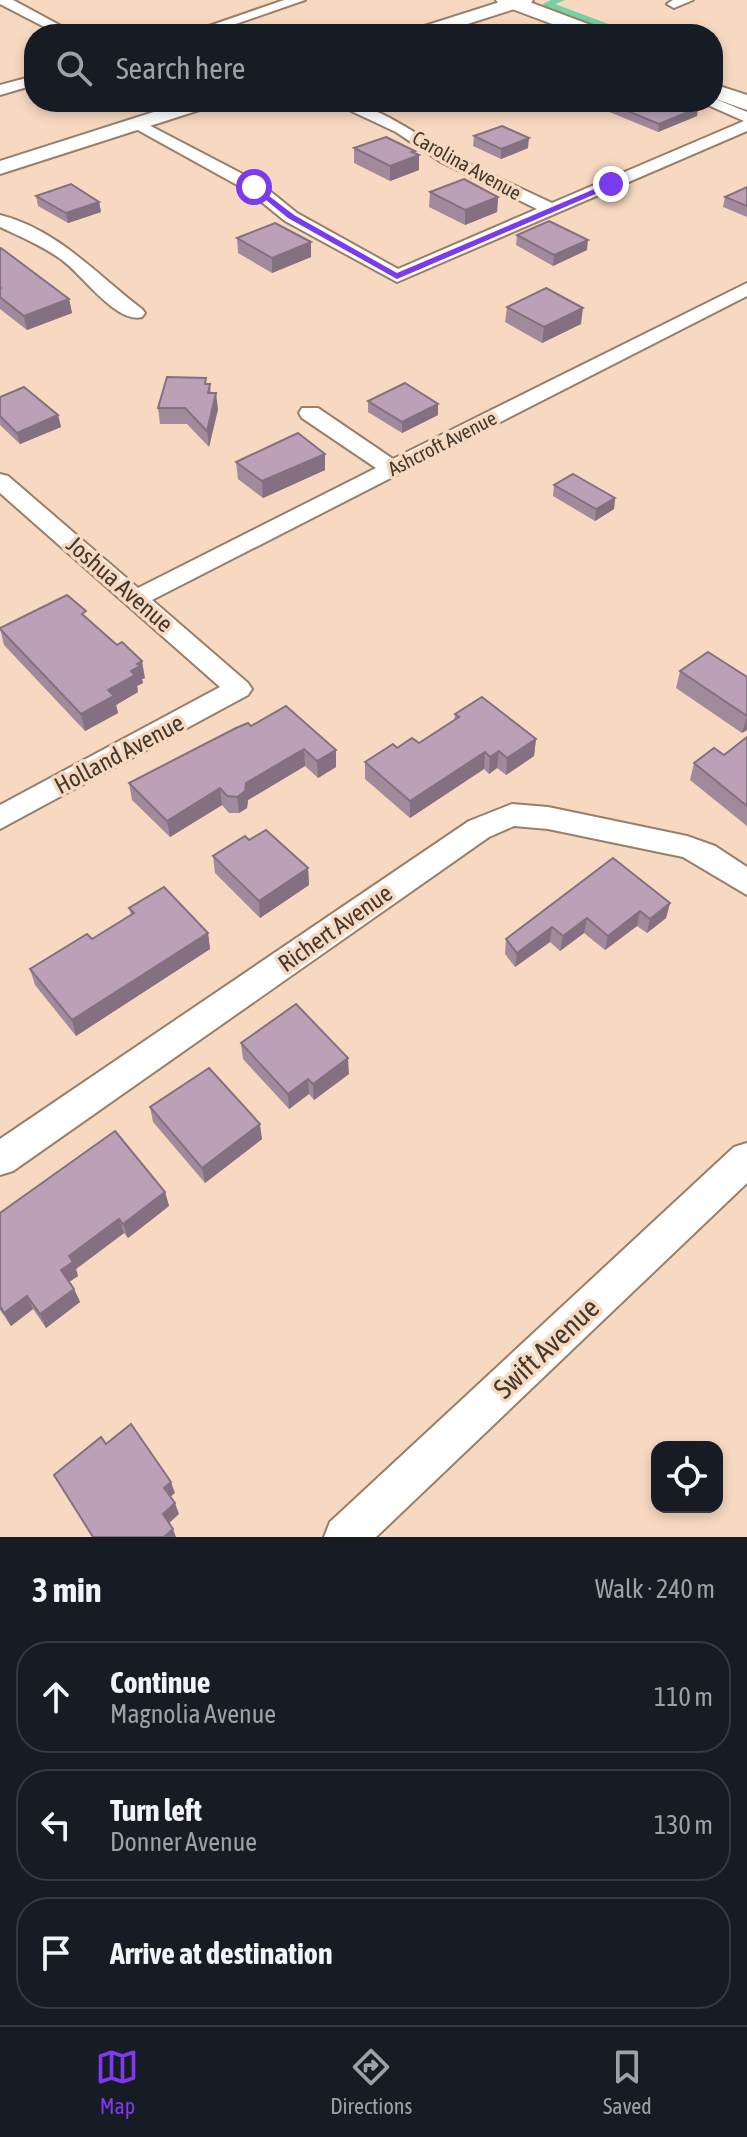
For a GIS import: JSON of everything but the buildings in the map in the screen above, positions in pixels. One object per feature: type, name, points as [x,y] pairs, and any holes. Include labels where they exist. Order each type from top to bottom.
[{"type":"main road","points":[[477,0],[511,3],[569,24]]},
{"type":"main road","points":[[511,3],[548,24]]},
{"type":"main road","points":[[723,82],[747,90]]},
{"type":"main road","points":[[723,94],[747,103]]},
{"type":"street","points":[[3,0],[50,24]]},
{"type":"street","points":[[224,24],[298,0]]},
{"type":"street","points":[[448,24],[511,3]]},
{"type":"street","points":[[0,90],[24,83]]},
{"type":"street","points":[[723,108],[747,117]]},
{"type":"street","points":[[0,168],[172,112]]},
{"type":"street","name":"Carolina Avenue","points":[[363,112],[402,129],[447,159],[551,209]]},
{"type":"street","points":[[135,124],[254,187],[291,217],[397,276],[747,125]]},
{"type":"street","points":[[0,220],[45,241],[72,258],[93,281],[135,313]]},
{"type":"street","name":"Ashcroft Avenue","points":[[137,598],[747,289]]},
{"type":"street","points":[[310,413],[391,468]]},
{"type":"street","name":"Joshua Avenue","points":[[0,481],[239,689]]},
{"type":"street","name":"Holland Avenue","points":[[0,818],[239,689]]},
{"type":"street","name":"Richert Avenue","points":[[0,1159],[479,829],[512,815],[548,818],[687,847],[705,854],[747,883]]},
{"type":"street","name":"Swift Avenue","points":[[345,1537],[747,1159]]},
{"type":"green space","points":[[551,0],[565,0],[555,4],[608,24],[588,24],[543,4]]},
{"type":"route","points":[[254,187],[291,217],[397,276],[611,184]]}]
